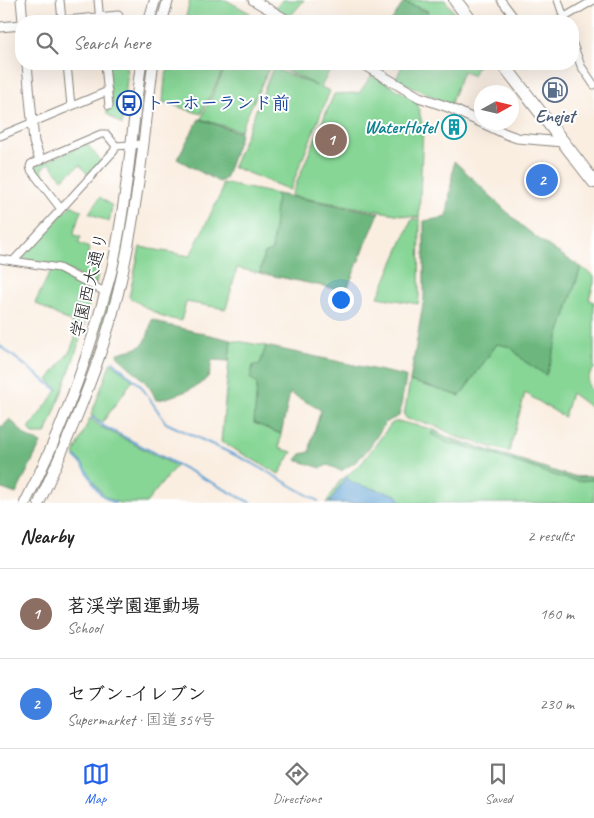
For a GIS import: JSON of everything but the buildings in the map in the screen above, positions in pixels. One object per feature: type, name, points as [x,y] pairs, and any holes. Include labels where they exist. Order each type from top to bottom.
[{"type":"highway","points":[[455,0],[466,15]]},
{"type":"highway","points":[[508,70],[594,182]]},
{"type":"main road","points":[[151,15],[155,0]]},
{"type":"main road","points":[[164,15],[168,0]]},
{"type":"main road","name":"学園西大通り","points":[[25,503],[46,461],[71,400],[91,343],[113,265],[140,70]]},
{"type":"main road","name":"学園西大通り","points":[[39,503],[81,408],[117,295],[131,230],[152,70]]},
{"type":"street","points":[[21,0],[22,15]]},
{"type":"street","points":[[60,0],[61,15]]},
{"type":"street","points":[[98,0],[100,15]]},
{"type":"street","points":[[253,0],[279,15]]},
{"type":"street","points":[[501,0],[513,15]]},
{"type":"street","points":[[558,0],[562,15]]},
{"type":"street","points":[[571,15],[594,0]]},
{"type":"street","points":[[0,27],[15,26]]},
{"type":"street","points":[[579,60],[594,85]]},
{"type":"street","points":[[28,70],[34,142],[40,160]]},
{"type":"street","points":[[68,70],[71,106]]},
{"type":"street","points":[[106,70],[109,106]]},
{"type":"street","points":[[372,70],[419,97],[448,107],[506,134],[518,138],[564,142]]},
{"type":"street","points":[[0,136],[108,91]]},
{"type":"street","points":[[61,209],[30,167],[31,164],[101,134],[106,134],[116,146]]},
{"type":"street","points":[[116,146],[143,144]]},
{"type":"street","points":[[13,261],[114,151],[116,146]]},
{"type":"street","points":[[0,259],[59,268],[105,292]]},
{"type":"green space","points":[[190,0],[226,0],[250,13],[249,15],[186,15]]},
{"type":"green space","points":[[282,0],[304,0],[292,15],[284,15],[275,9]]},
{"type":"green space","points":[[400,0],[445,0],[456,15],[426,15],[428,11]]},
{"type":"green space","points":[[404,2],[428,12],[426,15],[395,15]]},
{"type":"green space","points":[[108,70],[126,70],[122,125],[107,114],[107,110],[112,108]]},
{"type":"green space","points":[[168,70],[223,70],[201,114],[163,102],[165,78]]},
{"type":"green space","points":[[224,70],[268,70],[240,131],[201,119]]},
{"type":"green space","points":[[272,70],[278,70],[317,86],[285,70],[330,70],[321,87],[330,91],[290,190],[233,167]]},
{"type":"green space","points":[[400,70],[475,70],[473,76],[463,71],[450,105],[396,79]]},
{"type":"green space","points":[[372,75],[417,101],[423,128],[419,218],[291,196],[334,94],[359,93]]},
{"type":"green space","points":[[199,119],[241,133],[225,179],[219,182],[177,159]]},
{"type":"green space","points":[[87,144],[101,161],[88,175],[80,165],[62,179],[50,163],[41,169],[45,177],[43,179],[36,169],[37,165]]},
{"type":"green space","points":[[137,148],[139,149],[129,224],[107,320],[97,342],[95,341]]},
{"type":"green space","points":[[454,161],[521,225],[581,267],[546,375],[524,361],[511,347],[497,344],[460,396],[410,381],[424,298],[424,221],[447,217]]},
{"type":"green space","points":[[222,183],[277,194],[272,251],[264,254],[260,273],[237,268],[226,309],[186,302],[181,321],[163,317],[129,297],[140,247],[190,256],[222,191]]},
{"type":"green space","points":[[277,194],[379,213],[346,291],[260,273],[264,254],[272,251]]},
{"type":"green space","points":[[100,197],[112,206],[109,222],[89,213]]},
{"type":"green space","points":[[71,205],[82,211],[74,235],[81,237],[78,243],[89,248],[88,259],[99,266],[96,284],[60,266],[21,258]]},
{"type":"green space","points":[[412,219],[420,220],[418,304],[378,297]]},
{"type":"green space","points":[[581,267],[594,276],[589,299],[594,302],[594,369],[588,382],[594,394],[594,410],[571,393],[564,417],[525,393],[509,452],[457,437],[434,425],[407,419],[404,415],[410,381],[460,396],[497,344],[511,347],[524,361],[546,375]]},
{"type":"green space","points":[[51,270],[59,271],[93,288],[83,329],[35,303]]},
{"type":"green space","points":[[152,319],[163,324],[231,340],[229,361],[212,360],[209,375],[200,384],[179,394],[156,400],[144,381],[117,356],[118,353],[135,349],[143,344],[148,335]]},
{"type":"green space","points":[[77,333],[81,336],[46,434],[33,434],[29,428],[58,389],[48,380],[70,351]]},
{"type":"green space","points":[[231,340],[266,346],[260,364],[254,423],[281,434],[279,448],[292,452],[279,474],[221,442]]},
{"type":"green space","points":[[266,346],[405,376],[399,416],[386,422],[363,455],[341,471],[328,465],[321,468],[296,460],[301,454],[310,452],[311,442],[321,410],[290,393],[281,434],[254,423],[257,384],[250,378],[253,365],[260,364]]},
{"type":"green space","points":[[111,362],[133,380],[102,423],[91,415]]},
{"type":"green space","points":[[90,418],[101,427],[176,466],[146,503],[119,503],[104,496],[74,454]]},
{"type":"green space","points":[[10,419],[27,437],[41,443],[16,494],[0,488],[0,427]]},
{"type":"green space","points":[[395,422],[432,429],[449,438],[566,475],[579,477],[594,476],[594,503],[326,503],[339,482],[361,464],[391,424]]},
{"type":"green space","points":[[434,430],[449,438],[566,475],[579,477],[594,476],[594,480],[578,481],[562,478],[479,450],[447,443],[431,434]]},
{"type":"water","points":[[346,477],[353,483],[397,495],[402,503],[329,503]]},
{"type":"waterway","points":[[0,346],[57,390]]},
{"type":"waterway","points":[[113,361],[141,386],[166,423],[252,463],[318,501]]},
{"type":"waterway","points":[[92,417],[103,426],[251,503]]},
{"type":"waterway","points":[[75,457],[85,468],[100,493],[115,503]]},
{"type":"place","name":"Enejet","points":[[555,90]]},
{"type":"place","name":"トーホーランド前","points":[[129,103]]},
{"type":"place","name":"WaterHotel","points":[[454,127]]},
{"type":"place","name":"茗渓学園運動場","points":[[331,140]]},
{"type":"place","name":"セブン-イレブン","points":[[542,180]]}]
